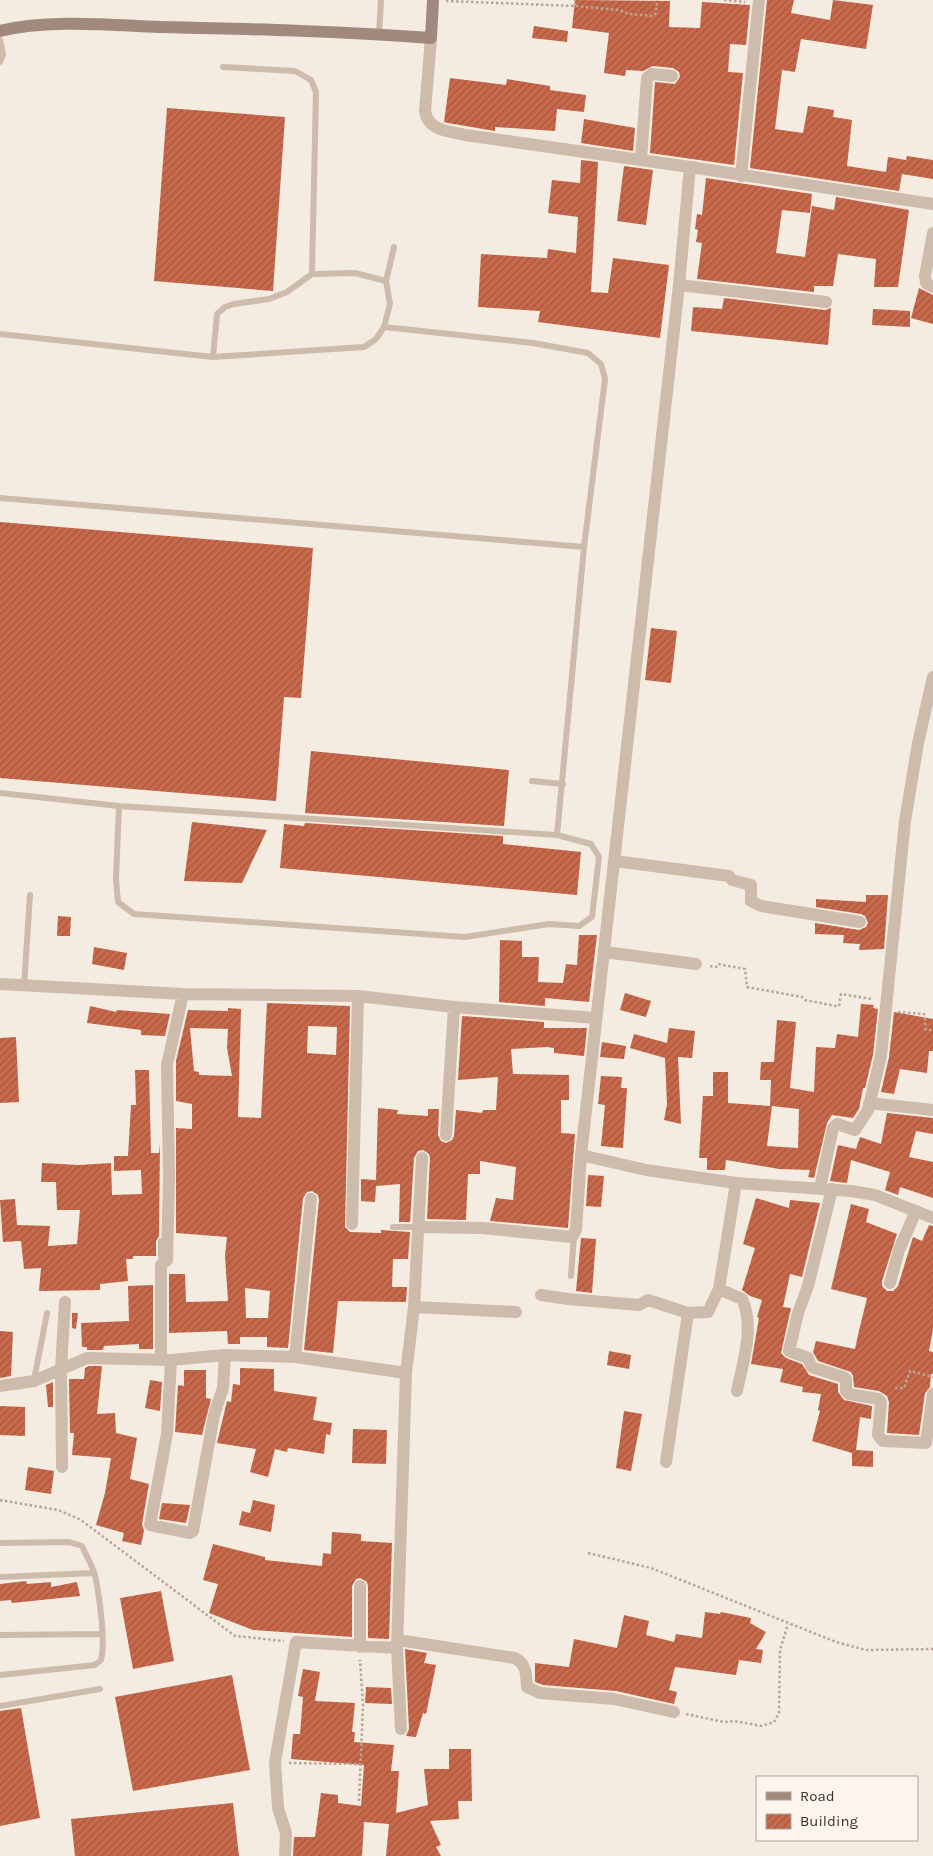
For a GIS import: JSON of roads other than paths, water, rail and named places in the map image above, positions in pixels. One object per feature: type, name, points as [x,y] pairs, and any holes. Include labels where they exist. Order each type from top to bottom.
[{"type":"main road","points":[[0,31],[45,26],[99,25],[379,34],[431,38],[433,0]]},
{"type":"street","points":[[741,176],[759,2]]},
{"type":"street","points":[[431,38],[425,112],[429,123],[435,128],[465,135],[641,159],[741,176],[933,204]]},
{"type":"street","points":[[641,159],[647,78],[652,74],[672,76]]},
{"type":"street","points":[[420,1227],[482,1228],[574,1236],[581,1155],[679,284],[690,167]]},
{"type":"street","points":[[933,233],[925,276],[926,283],[933,287]]},
{"type":"street","points":[[679,284],[826,302]]},
{"type":"street","points":[[933,677],[918,743],[905,821],[892,935],[892,962],[882,1056],[868,1110],[855,1130],[837,1124],[833,1128],[826,1188],[808,1286],[798,1313],[789,1350],[808,1358],[811,1366],[814,1368],[846,1379],[846,1391],[849,1394],[878,1399],[881,1402],[878,1435],[883,1441],[920,1444],[927,1442],[933,1394]]},
{"type":"street","points":[[615,861],[729,876],[732,880],[751,885],[751,900],[760,906],[860,922]]},
{"type":"street","points":[[605,952],[696,964]]},
{"type":"street","points":[[0,984],[183,994],[358,996],[596,1018]]},
{"type":"street","points":[[183,994],[167,1065],[170,1177],[167,1260],[161,1265],[166,1360],[167,1434],[150,1525],[190,1533],[193,1531],[214,1415],[223,1388],[225,1355]]},
{"type":"street","points":[[352,1224],[358,996]]},
{"type":"street","points":[[446,1135],[454,1006]]},
{"type":"street","points":[[870,1102],[933,1110]]},
{"type":"street","points":[[581,1155],[646,1170],[736,1183],[826,1188],[874,1196],[933,1218]]},
{"type":"street","points":[[400,1729],[398,1644],[406,1372],[414,1307],[420,1227],[422,1158]]},
{"type":"street","points":[[541,1295],[639,1305],[648,1300],[688,1313],[708,1312],[718,1288],[736,1183]]},
{"type":"street","points":[[295,1357],[311,1199]]},
{"type":"street","points":[[890,1283],[899,1250],[916,1211]]},
{"type":"street","points":[[718,1288],[742,1298],[747,1310],[747,1344],[737,1391]]},
{"type":"street","points":[[62,1467],[61,1368],[65,1302]]},
{"type":"street","points":[[414,1307],[516,1312]]},
{"type":"street","points":[[666,1462],[688,1313]]},
{"type":"street","points":[[0,1386],[34,1381],[87,1358],[166,1360],[225,1355],[295,1357],[406,1372]]},
{"type":"street","points":[[360,1586],[360,1647]]},
{"type":"street","points":[[285,1856],[286,1833],[278,1808],[275,1762],[296,1642],[360,1647],[398,1644],[515,1658],[525,1668],[527,1687],[540,1693],[614,1699],[674,1712]]},
{"type":"lane","points":[[379,34],[381,0]]},
{"type":"lane","points":[[0,40],[3,54],[0,62]]},
{"type":"lane","points":[[223,67],[295,71],[311,80],[316,92],[312,274]]},
{"type":"lane","points":[[0,334],[214,357],[364,346],[376,339],[384,328],[390,304],[386,281],[394,248]]},
{"type":"lane","points":[[214,357],[217,314],[225,307],[268,299],[287,292],[312,274],[355,273],[386,281]]},
{"type":"lane","points":[[384,328],[533,343],[588,353],[601,364],[605,379],[584,547],[557,835]]},
{"type":"lane","points":[[0,498],[584,547]]},
{"type":"lane","points":[[532,781],[563,784]]},
{"type":"lane","points":[[0,793],[120,806],[557,835],[591,844],[599,857],[592,917],[579,926],[549,924],[465,937],[134,914],[118,902],[116,879],[120,806]]},
{"type":"lane","points":[[24,986],[30,895]]},
{"type":"lane","points":[[393,1227],[420,1227]]},
{"type":"lane","points":[[571,1276],[574,1236]]},
{"type":"lane","points":[[161,1241],[161,1265]]},
{"type":"lane","points":[[34,1381],[47,1313]]},
{"type":"lane","points":[[0,1543],[68,1542],[82,1546],[94,1573],[102,1634],[102,1660],[95,1665],[0,1674]]},
{"type":"lane","points":[[0,1577],[94,1573]]},
{"type":"lane","points":[[0,1634],[102,1634]]},
{"type":"lane","points":[[0,1706],[100,1689]]}]
